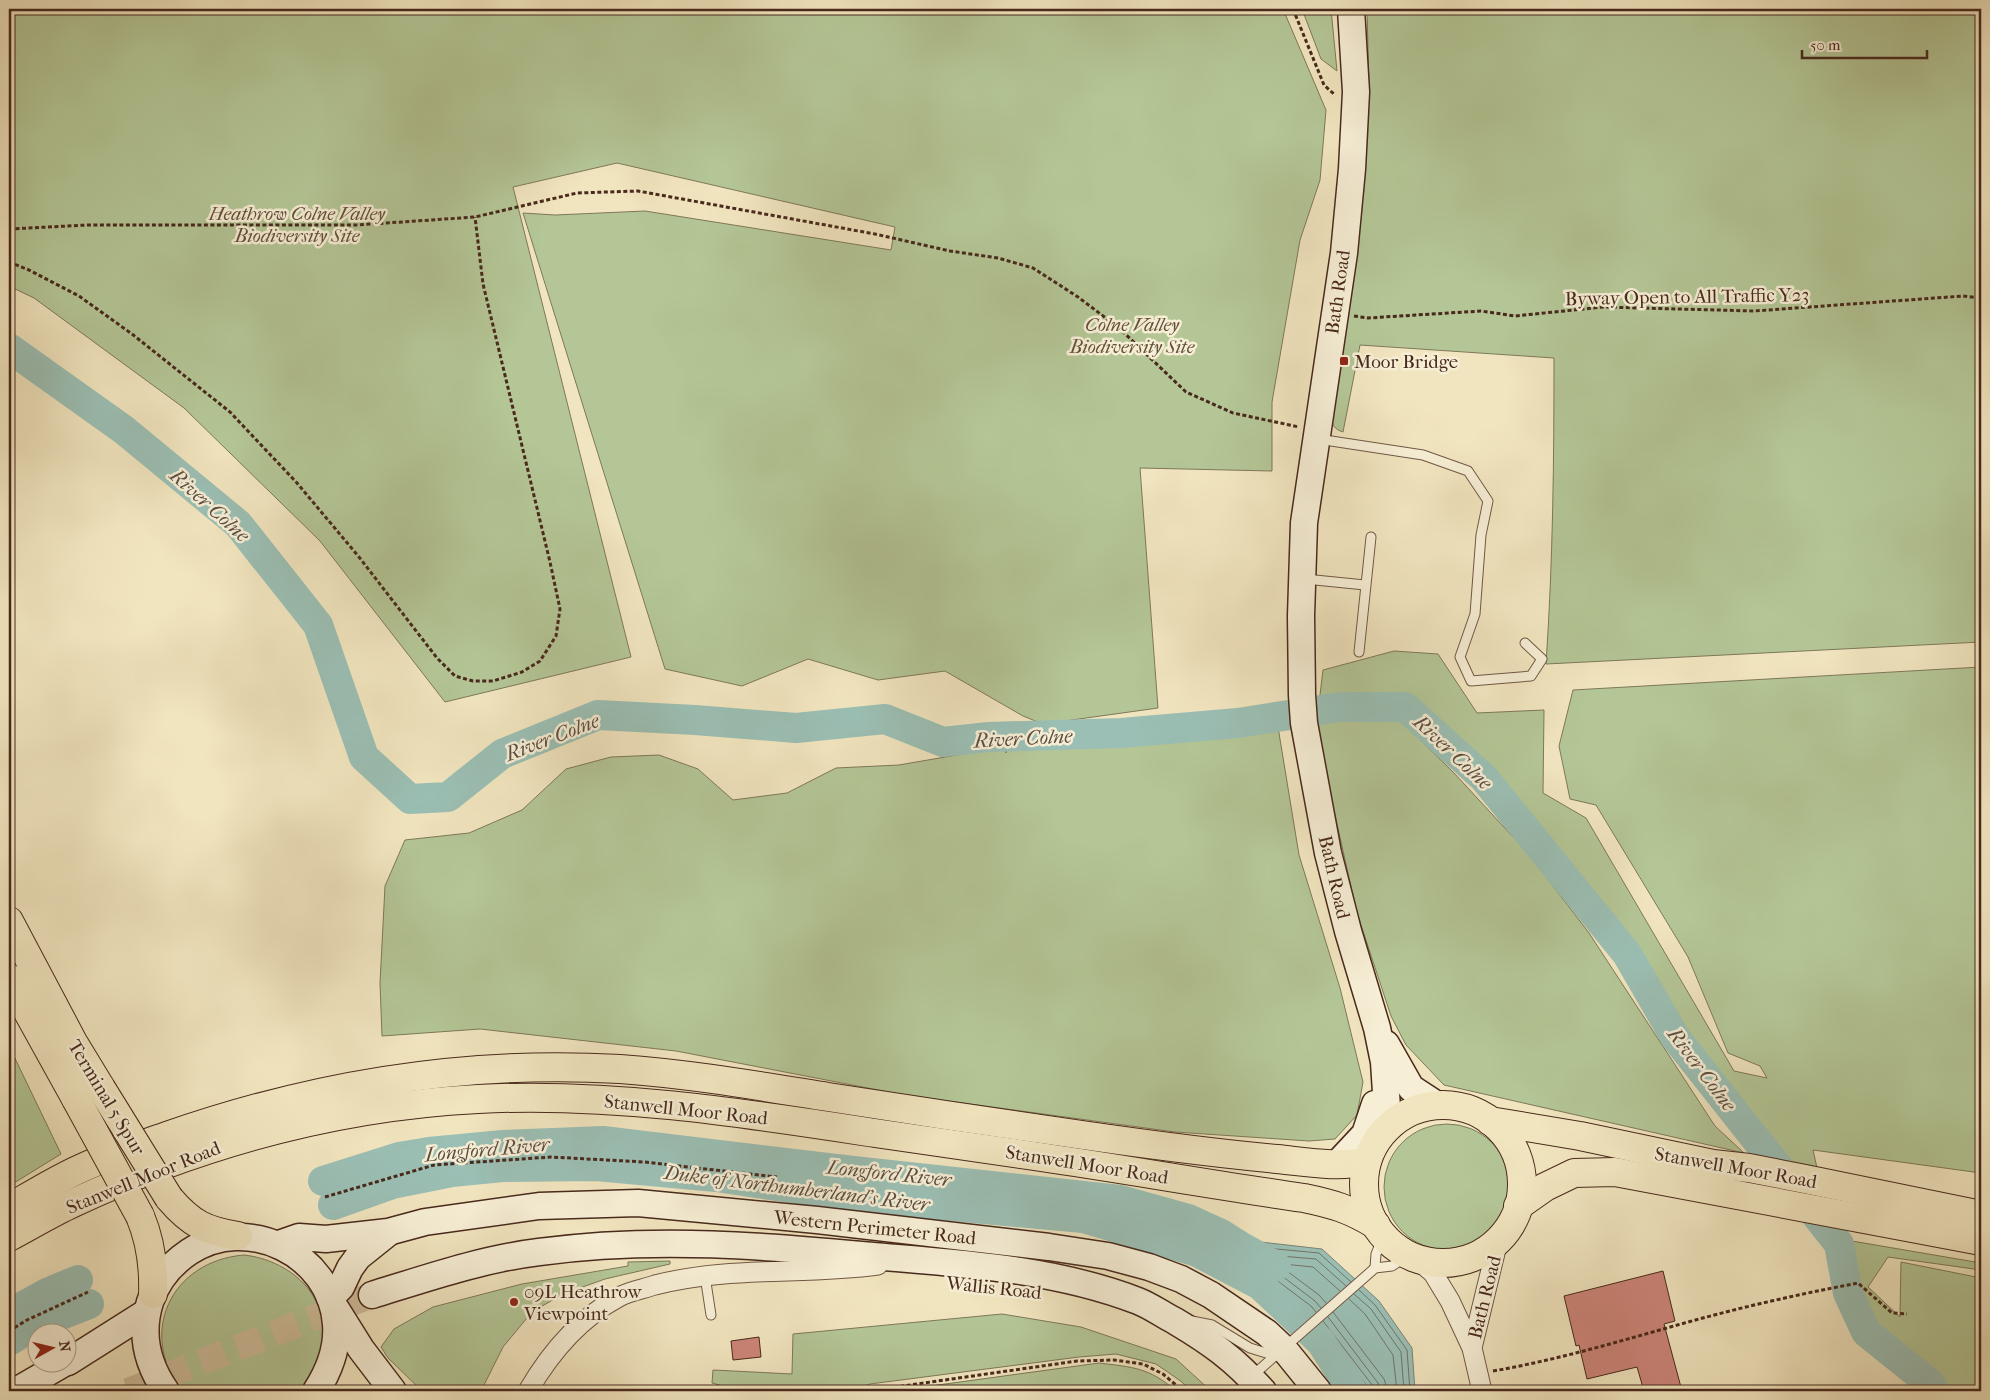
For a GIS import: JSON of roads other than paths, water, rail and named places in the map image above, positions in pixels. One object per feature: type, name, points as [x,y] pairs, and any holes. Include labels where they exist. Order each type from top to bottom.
[{"type":"main road","name":"Terminal 5 Spur","points":[[9,922],[73,1042],[169,1198],[184,1215],[200,1225],[213,1232],[238,1236]]},
{"type":"main road","name":"Terminal 5 Spur","points":[[9,978],[140,1216],[148,1234],[154,1270],[150,1303]]},
{"type":"main road","name":"Stanwell Moor Road","points":[[9,1208],[82,1168],[206,1122],[255,1108],[305,1095],[394,1079],[512,1068],[620,1069],[749,1085],[1148,1145],[1337,1164],[1352,1165],[1367,1162]]},
{"type":"main road","name":"Stanwell Moor Road","points":[[9,1238],[70,1204],[123,1181],[182,1158],[276,1129],[404,1106],[476,1099],[524,1098],[605,1100],[680,1106],[1032,1155],[1304,1198],[1354,1211],[1379,1231]]},
{"type":"main road","points":[[1436,1105],[1458,1106],[1490,1120],[1505,1134],[1517,1152],[1522,1169],[1522,1186],[1518,1206],[1512,1222],[1496,1245],[1476,1258],[1454,1263],[1436,1263],[1412,1256],[1379,1231],[1367,1207],[1364,1191],[1367,1162],[1381,1135],[1399,1118],[1418,1109],[1436,1105]]},
{"type":"main road","name":"Stanwell Moor Road","points":[[1490,1120],[1580,1136],[1713,1164],[1748,1168],[1981,1215]]},
{"type":"main road","name":"Stanwell Moor Road","points":[[1518,1206],[1545,1187],[1574,1173],[1615,1172],[1981,1241]]},
{"type":"street","name":"Bath Road","points":[[1351,9],[1356,92],[1352,169],[1346,235],[1304,523],[1302,695],[1304,723],[1328,853],[1348,931],[1377,1028],[1384,1062],[1388,1108],[1381,1135]]},
{"type":"street","name":"Bath Road","points":[[1377,1028],[1411,1088],[1436,1105]]},
{"type":"street","points":[[1337,1164],[1365,1134],[1375,1106],[1384,1062]]},
{"type":"street","name":"Western Perimeter Road","points":[[279,1244],[299,1237],[334,1239],[388,1232],[425,1222],[539,1206],[638,1203],[817,1220],[1049,1247],[1108,1256],[1149,1267],[1181,1279],[1212,1295],[1267,1333],[1285,1348],[1318,1391]]},
{"type":"street","name":"Western Perimeter Road","points":[[331,1301],[358,1257],[388,1232]]},
{"type":"street","points":[[166,1391],[157,1379],[150,1363],[146,1346],[145,1329],[150,1303],[164,1275],[184,1255],[196,1247],[217,1239],[238,1236],[266,1239],[301,1257],[318,1276],[361,1349],[393,1391]]},
{"type":"street","name":"Western Perimeter Road","points":[[372,1295],[464,1266],[537,1252],[611,1244],[711,1243],[975,1265],[1064,1278],[1114,1292],[1141,1302],[1216,1347],[1233,1360],[1257,1384]]},
{"type":"street","name":"Bath Road","points":[[1472,1348],[1496,1245]]},
{"type":"street","name":"Bath Road","points":[[1412,1256],[1433,1273],[1450,1301],[1472,1348],[1480,1383]]},
{"type":"street","points":[[528,1391],[555,1350],[594,1313],[620,1296],[670,1282],[730,1272],[862,1267],[917,1260]]},
{"type":"street","points":[[316,1391],[325,1377],[332,1360],[336,1342],[336,1323],[331,1301]]},
{"type":"street","points":[[78,1354],[150,1303]]},
{"type":"street","points":[[16,1391],[49,1372]]},
{"type":"lane","points":[[1317,435],[1423,455],[1468,471],[1488,501],[1481,534],[1475,614],[1460,657],[1471,681],[1531,676],[1542,659],[1525,643]]},
{"type":"lane","points":[[1359,652],[1365,585],[1372,537]]},
{"type":"lane","points":[[1302,579],[1365,585]]},
{"type":"lane","points":[[1374,1270],[1379,1231]]},
{"type":"lane","points":[[1257,1384],[1285,1348],[1374,1270],[1392,1266],[1412,1256]]},
{"type":"lane","points":[[705,1276],[711,1315]]},
{"type":"lane","name":"Western Perimeter Road","points":[[1165,1315],[1212,1325],[1250,1348],[1285,1348]]},
{"type":"water","points":[[1243,1240],[1322,1249],[1379,1301],[1412,1348],[1415,1391],[1371,1391],[1308,1310],[1236,1256]]},
{"type":"waterway","name":"River Colne","points":[[9,348],[124,430],[238,524],[318,625],[364,757],[410,799],[448,797],[502,754],[598,715],[796,728],[885,719],[943,742],[989,737],[1121,733],[1238,723],[1340,707],[1405,707],[1484,778],[1627,954],[1675,1037],[1839,1244],[1848,1293],[1866,1332],[1928,1382],[1935,1391]]},
{"type":"waterway","name":"Longford River","points":[[323,1181],[399,1157],[429,1152],[503,1145],[603,1141],[1120,1200],[1188,1219],[1221,1234],[1276,1266]]},
{"type":"waterway","name":"Duke of Northumberland's River","points":[[333,1205],[392,1184],[452,1172],[502,1167],[596,1166],[716,1177],[852,1197],[1083,1218],[1197,1252],[1260,1285],[1321,1342],[1352,1391]]},
{"type":"waterway","name":"Longford River","points":[[9,1314],[49,1292],[78,1280]]},
{"type":"waterway","name":"Duke of Northumberland's River","points":[[9,1341],[33,1326],[89,1304]]},
{"type":"tunnel","points":[[128,1391],[372,1295]]},
{"type":"place","name":"Moor Bridge","points":[[1344,361]]},
{"type":"place","name":"09L Heathrow Viewpoint","points":[[514,1302]]},
{"type":"park label","name":"Heathrow Colne Valley Biodiversity Site","points":[[297,224]]},
{"type":"park label","name":"Colne Valley Biodiversity Site","points":[[1132,335]]}]
